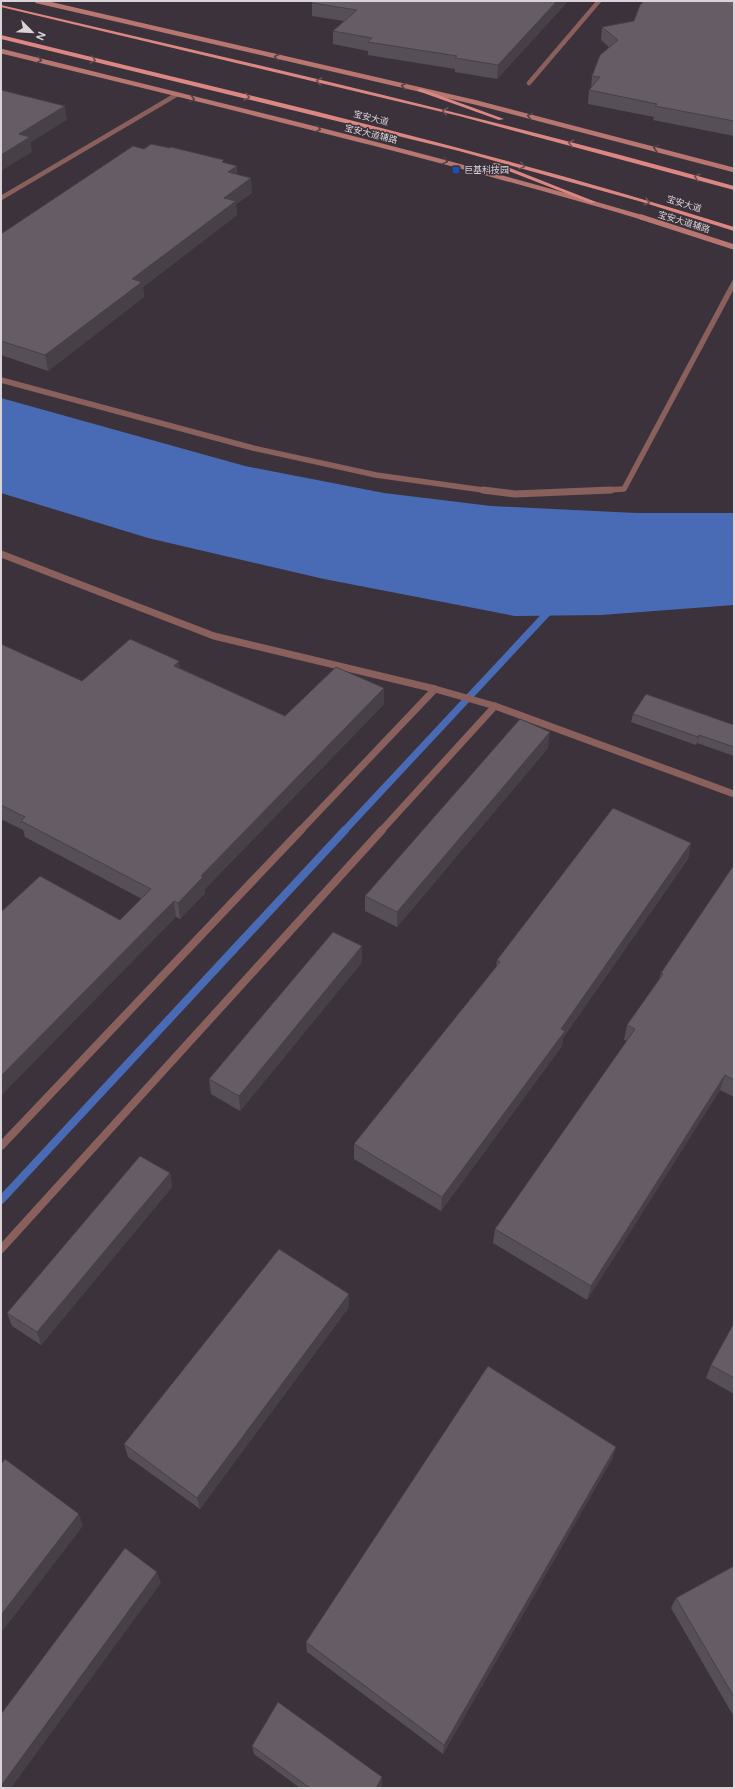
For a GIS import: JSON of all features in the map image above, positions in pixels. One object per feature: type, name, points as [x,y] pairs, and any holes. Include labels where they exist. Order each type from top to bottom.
[{"type":"main road","points":[[37,1],[420,90],[644,145],[734,170]]},
{"type":"main road","points":[[1,6],[558,139],[629,157],[734,188]]},
{"type":"main road","name":"宝安大道","points":[[1,37],[444,145],[576,181],[734,229]]},
{"type":"main road","name":"宝安大道辅路","points":[[1,51],[430,156],[593,202],[734,247]]},
{"type":"main road","points":[[420,90],[558,139]]},
{"type":"main road","points":[[444,145],[593,202]]},
{"type":"street","points":[[529,83],[599,1]]},
{"type":"street","points":[[1,198],[176,95]]},
{"type":"street","points":[[1,380],[253,448],[376,475],[515,494],[624,489],[734,283]]},
{"type":"street","points":[[1,554],[214,636],[435,689],[496,706],[734,794]]},
{"type":"street","points":[[1,1146],[435,689]]},
{"type":"street","points":[[1,1250],[496,706]]},
{"type":"water","points":[[1,398],[245,466],[384,493],[491,506],[636,513],[734,513],[734,605],[601,615],[515,616],[324,579],[148,538],[1,493]]},
{"type":"building","points":[[314,1],[557,1],[498,65],[455,58],[457,56],[368,42],[372,38],[333,31],[357,10],[312,3]]},
{"type":"building","points":[[644,1],[734,1],[734,121],[655,106],[657,104],[589,90],[600,77],[592,76],[600,55],[618,40],[602,27],[634,21],[640,5]]},
{"type":"building","points":[[1,90],[65,106],[19,134],[30,137],[1,155]]},
{"type":"building","points":[[151,144],[171,147],[224,160],[222,162],[237,166],[228,172],[251,178],[224,198],[236,201],[132,279],[142,282],[45,355],[1,341],[1,234],[133,146],[144,149]]},
{"type":"building","points":[[130,639],[179,661],[174,666],[285,716],[336,667],[384,688],[201,876],[203,877],[178,903],[174,901],[1,1076],[1,912],[40,876],[120,920],[151,889],[21,821],[25,817],[1,805],[1,644],[82,681]]},
{"type":"building","points":[[646,694],[734,725],[734,747],[699,735],[698,737],[633,714]]},
{"type":"building","points":[[520,719],[550,732],[397,912],[365,896]]},
{"type":"building","points":[[613,808],[691,843],[561,1029],[565,1031],[442,1197],[354,1144],[500,962],[497,960]]},
{"type":"building","points":[[734,865],[734,1080],[725,1075],[591,1286],[495,1229],[635,1029],[627,1025],[663,974],[661,973]]},
{"type":"building","points":[[333,932],[362,946],[239,1096],[209,1079]]},
{"type":"building","points":[[140,1156],[170,1173],[37,1332],[7,1313]]},
{"type":"building","points":[[279,1249],[349,1294],[197,1498],[124,1444]]},
{"type":"building","points":[[734,1323],[734,1378],[711,1365]]},
{"type":"building","points":[[488,1366],[616,1447],[444,1745],[306,1642]]},
{"type":"building","points":[[5,1459],[79,1514],[1,1615],[1,1464]]},
{"type":"building","points":[[125,1548],[157,1572],[1,1786],[1,1714]]},
{"type":"building","points":[[734,1566],[734,1697],[676,1598]]},
{"type":"building","points":[[278,1702],[382,1777],[376,1788],[310,1788],[252,1746]]},
{"type":"waterway","points":[[344,831],[552,608]]},
{"type":"waterway","points":[[1,1200],[345,830]]},
{"type":"place","name":"巨基科技园","points":[[456,170]]}]
